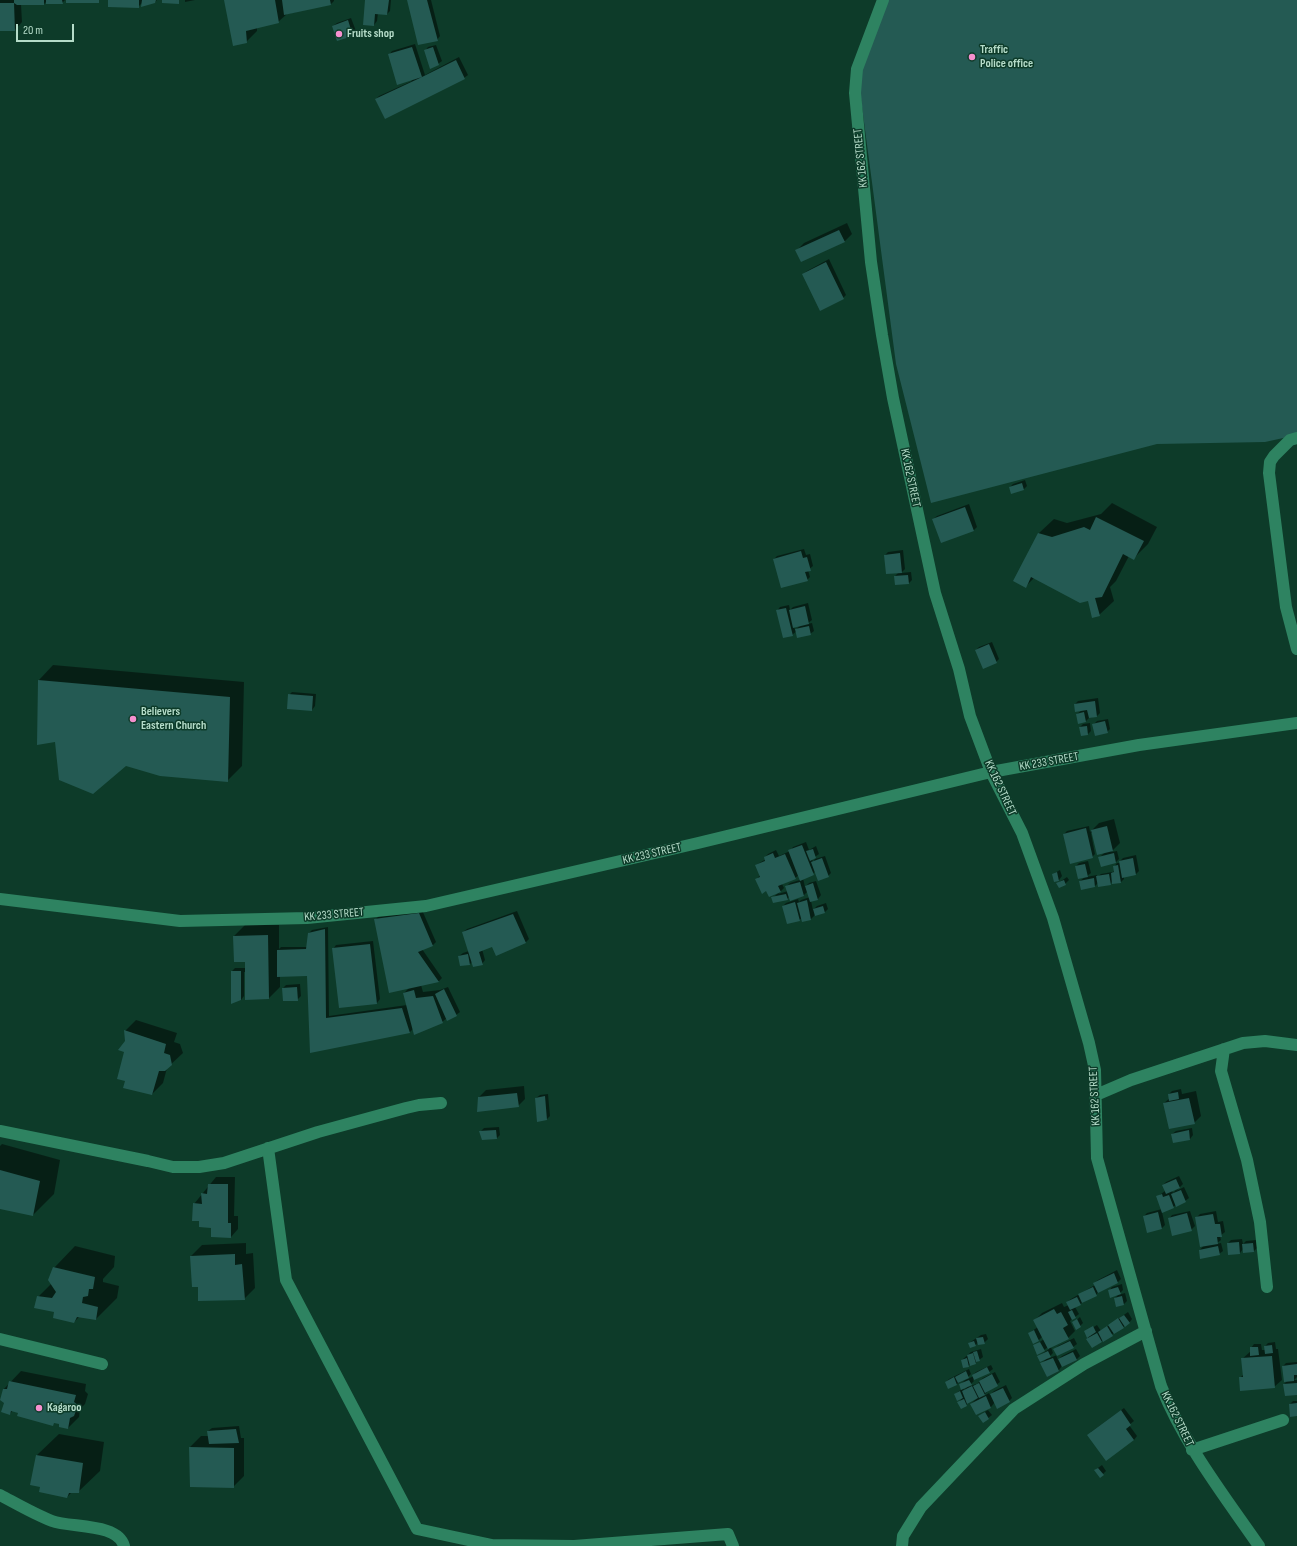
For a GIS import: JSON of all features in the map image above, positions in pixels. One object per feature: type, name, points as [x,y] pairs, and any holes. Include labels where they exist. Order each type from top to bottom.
[{"type":"street","name":"KK 162 STREET","points":[[883,0],[857,69],[855,93],[872,269],[893,398],[935,593],[959,668],[970,716],[991,772],[1022,833],[1053,918],[1090,1043],[1095,1070],[1097,1158],[1161,1386],[1170,1408],[1192,1450],[1259,1546]]},
{"type":"street","points":[[1297,438],[1290,440],[1274,456],[1270,462],[1269,473],[1286,607],[1297,649]]},
{"type":"street","name":"KK 233 STREET","points":[[0,899],[180,921],[307,918],[426,906],[698,844],[991,772],[1138,745],[1297,723]]},
{"type":"street","points":[[1096,1095],[1130,1080],[1243,1043],[1265,1041],[1297,1045]]},
{"type":"street","points":[[1224,1049],[1221,1071],[1247,1160],[1260,1222],[1267,1287]]},
{"type":"street","points":[[0,1132],[173,1167],[199,1167],[224,1163],[318,1132],[406,1108],[442,1103]]},
{"type":"street","points":[[268,1148],[286,1280],[417,1529],[492,1545],[574,1546],[728,1534],[733,1546]]},
{"type":"street","points":[[902,1546],[903,1536],[921,1507],[1014,1409],[1084,1364],[1146,1331]]},
{"type":"street","points":[[0,1339],[102,1364]]},
{"type":"street","points":[[1192,1450],[1283,1420]]},
{"type":"street","points":[[0,1495],[37,1515],[54,1522],[100,1529],[114,1533],[123,1541],[124,1546]]},
{"type":"building","points":[[14,0],[44,0],[44,5],[17,5],[14,3]]},
{"type":"building","points":[[46,0],[62,0],[63,4],[46,4]]},
{"type":"building","points":[[66,0],[99,0],[99,3],[66,3]]},
{"type":"building","points":[[108,0],[139,0],[139,8],[108,7]]},
{"type":"building","points":[[142,0],[156,0],[155,3],[141,7]]},
{"type":"building","points":[[162,0],[179,0],[179,4],[162,3]]},
{"type":"building","points":[[224,0],[275,0],[279,23],[246,31],[247,43],[233,46]]},
{"type":"building","points":[[282,0],[330,0],[331,5],[284,15]]},
{"type":"building","points":[[365,0],[389,0],[387,15],[375,14],[374,26],[363,25]]},
{"type":"building","points":[[407,0],[427,0],[438,41],[418,45]]},
{"type":"building","points":[[883,0],[1297,0],[1297,435],[1265,442],[1157,444],[931,503],[896,364],[857,69]]},
{"type":"building","points":[[0,3],[14,3],[15,31],[0,31]]},
{"type":"building","points":[[348,20],[353,36],[337,41],[332,26]]},
{"type":"building","points":[[412,47],[422,77],[397,85],[388,54]]},
{"type":"building","points":[[433,47],[439,65],[430,69],[424,50]]},
{"type":"building","points":[[456,60],[465,79],[385,119],[375,99]]},
{"type":"building","points":[[839,230],[845,242],[801,262],[795,250]]},
{"type":"building","points":[[826,262],[844,299],[820,311],[802,274]]},
{"type":"building","points":[[1022,483],[1024,490],[1011,494],[1009,487]]},
{"type":"building","points":[[965,507],[974,531],[941,543],[932,519]]},
{"type":"building","points":[[1096,517],[1144,541],[1134,560],[1123,554],[1102,597],[1095,598],[1100,616],[1092,618],[1088,601],[1080,603],[1031,577],[1026,588],[1013,581],[1038,533],[1052,537],[1084,527],[1090,530]]},
{"type":"building","points":[[801,551],[803,558],[807,557],[811,571],[805,572],[808,581],[781,588],[773,559]]},
{"type":"building","points":[[900,553],[902,573],[886,574],[884,555]]},
{"type":"building","points":[[908,575],[909,584],[895,585],[894,576]]},
{"type":"building","points":[[805,606],[809,624],[793,628],[789,610]]},
{"type":"building","points":[[786,608],[793,636],[783,638],[776,610]]},
{"type":"building","points":[[809,626],[811,635],[797,638],[795,629]]},
{"type":"building","points":[[989,644],[997,663],[983,669],[975,650]]},
{"type":"building","name":"Believers Eastern Church","points":[[38,680],[230,697],[228,782],[160,776],[126,766],[93,794],[59,780],[55,742],[37,745]]},
{"type":"building","points":[[288,694],[313,696],[312,711],[287,709]]},
{"type":"building","points":[[1095,701],[1097,717],[1089,718],[1087,710],[1075,712],[1074,704]]},
{"type":"building","points":[[1084,712],[1086,722],[1078,724],[1076,714]]},
{"type":"building","points":[[1105,721],[1108,733],[1095,736],[1092,724]]},
{"type":"building","points":[[1087,726],[1088,735],[1081,736],[1079,727]]},
{"type":"building","points":[[1107,826],[1113,851],[1097,855],[1091,830]]},
{"type":"building","points":[[1086,828],[1093,858],[1070,864],[1063,834]]},
{"type":"building","points":[[802,845],[814,875],[800,881],[788,850]]},
{"type":"building","points":[[813,849],[816,858],[810,861],[806,851]]},
{"type":"building","points":[[773,853],[775,858],[785,854],[796,879],[778,886],[781,892],[769,897],[766,891],[762,894],[755,879],[760,877],[755,865],[765,861],[764,857]]},
{"type":"building","points":[[1114,853],[1116,863],[1101,867],[1098,857]]},
{"type":"building","points":[[822,858],[829,877],[818,881],[811,862]]},
{"type":"building","points":[[1133,858],[1136,875],[1122,878],[1119,861]]},
{"type":"building","points":[[1085,864],[1088,877],[1078,879],[1075,866]]},
{"type":"building","points":[[1118,865],[1121,883],[1112,884],[1111,873],[1114,872],[1113,866]]},
{"type":"building","points":[[1057,872],[1059,881],[1054,882],[1052,874]]},
{"type":"building","points":[[1109,874],[1111,885],[1098,887],[1096,876]]},
{"type":"building","points":[[1094,878],[1095,887],[1081,890],[1079,881]]},
{"type":"building","points":[[1064,880],[1066,885],[1059,888],[1056,883]]},
{"type":"building","points":[[800,882],[804,896],[790,901],[785,886]]},
{"type":"building","points":[[813,883],[818,900],[810,902],[805,886]]},
{"type":"building","points":[[786,894],[788,900],[773,903],[771,897]]},
{"type":"building","points":[[807,900],[811,920],[802,922],[797,903]]},
{"type":"building","points":[[795,902],[800,921],[787,924],[782,906]]},
{"type":"building","points":[[823,906],[825,913],[815,916],[813,909]]},
{"type":"building","points":[[419,913],[433,946],[418,952],[439,982],[389,993],[374,919]]},
{"type":"building","points":[[513,914],[526,943],[496,956],[492,947],[479,952],[483,965],[473,967],[462,932]]},
{"type":"building","points":[[325,929],[326,1018],[402,1008],[410,1033],[310,1053],[307,976],[277,977],[277,950],[306,949],[308,933]]},
{"type":"building","points":[[268,935],[269,999],[245,1000],[245,962],[234,962],[233,936]]},
{"type":"building","points":[[370,944],[377,1004],[339,1008],[332,948]]},
{"type":"building","points":[[468,954],[470,965],[460,966],[458,956]]},
{"type":"building","points":[[231,971],[241,971],[241,1000],[231,1004]]},
{"type":"building","points":[[297,987],[298,1001],[283,1001],[282,988]]},
{"type":"building","points":[[444,989],[457,1016],[447,1021],[435,994]]},
{"type":"building","points":[[414,990],[416,998],[433,996],[443,1023],[414,1035],[403,993]]},
{"type":"building","points":[[124,1030],[166,1044],[164,1053],[170,1055],[172,1065],[165,1071],[159,1071],[152,1095],[123,1088],[125,1081],[117,1079],[124,1052],[118,1050],[125,1041]]},
{"type":"building","points":[[1178,1092],[1179,1099],[1169,1101],[1168,1094]]},
{"type":"building","points":[[517,1093],[519,1107],[477,1112],[478,1097]]},
{"type":"building","points":[[545,1096],[547,1120],[537,1122],[535,1098]]},
{"type":"building","points":[[1189,1098],[1195,1124],[1169,1129],[1163,1103]]},
{"type":"building","points":[[496,1130],[497,1139],[482,1140],[479,1131]]},
{"type":"building","points":[[1189,1130],[1190,1140],[1173,1143],[1171,1134]]},
{"type":"building","points":[[0,1170],[40,1181],[33,1216],[0,1209]]},
{"type":"building","points":[[1176,1179],[1180,1188],[1166,1194],[1162,1185]]},
{"type":"building","points":[[208,1184],[228,1184],[228,1223],[231,1223],[231,1238],[211,1237],[211,1228],[199,1227],[199,1221],[192,1221],[193,1203],[202,1204],[201,1193],[207,1194]]},
{"type":"building","points":[[1181,1190],[1186,1202],[1176,1207],[1171,1194]]},
{"type":"building","points":[[1162,1194],[1163,1197],[1169,1195],[1174,1208],[1162,1213],[1156,1196]]},
{"type":"building","points":[[1158,1212],[1162,1229],[1147,1233],[1143,1216]]},
{"type":"building","points":[[1187,1213],[1192,1231],[1172,1236],[1168,1218]]},
{"type":"building","points":[[1213,1214],[1215,1224],[1220,1224],[1222,1237],[1217,1237],[1218,1244],[1200,1247],[1195,1217]]},
{"type":"building","points":[[1239,1242],[1240,1254],[1228,1255],[1227,1243]]},
{"type":"building","points":[[1253,1243],[1254,1252],[1243,1253],[1242,1244]]},
{"type":"building","points":[[1218,1246],[1220,1255],[1200,1259],[1199,1250]]},
{"type":"building","points":[[235,1254],[235,1265],[242,1264],[245,1300],[198,1301],[198,1287],[192,1287],[190,1256]]},
{"type":"building","points":[[53,1267],[95,1277],[93,1289],[89,1289],[88,1296],[83,1297],[82,1303],[98,1307],[96,1320],[77,1317],[74,1323],[53,1318],[54,1312],[34,1308],[37,1296],[52,1298],[56,1292],[48,1280]]},
{"type":"building","points":[[1114,1273],[1118,1283],[1098,1293],[1093,1283]]},
{"type":"building","points":[[1093,1287],[1097,1296],[1082,1303],[1078,1294]]},
{"type":"building","points":[[1118,1287],[1121,1294],[1110,1298],[1108,1290]]},
{"type":"building","points":[[1122,1296],[1124,1305],[1116,1307],[1114,1298]]},
{"type":"building","points":[[1077,1297],[1081,1305],[1070,1310],[1066,1302]]},
{"type":"building","points":[[1054,1309],[1057,1314],[1061,1312],[1068,1325],[1063,1328],[1069,1339],[1048,1349],[1033,1320]]},
{"type":"building","points":[[1072,1310],[1076,1318],[1072,1320],[1068,1312]]},
{"type":"building","points":[[1124,1315],[1130,1323],[1125,1327],[1119,1318]]},
{"type":"building","points":[[1118,1318],[1124,1328],[1114,1334],[1108,1325]]},
{"type":"building","points":[[1077,1319],[1081,1327],[1076,1330],[1072,1322]]},
{"type":"building","points":[[1093,1326],[1096,1332],[1087,1338],[1084,1331]]},
{"type":"building","points":[[1107,1326],[1113,1336],[1103,1342],[1098,1332]]},
{"type":"building","points":[[1034,1330],[1039,1341],[1033,1344],[1028,1333]]},
{"type":"building","points":[[1097,1333],[1102,1342],[1092,1348],[1086,1339]]},
{"type":"building","points":[[983,1337],[985,1344],[978,1345],[976,1338]]},
{"type":"building","points":[[974,1341],[976,1346],[970,1348],[968,1343]]},
{"type":"building","points":[[1070,1341],[1074,1348],[1057,1356],[1053,1349]]},
{"type":"building","points":[[1040,1342],[1045,1351],[1037,1355],[1033,1345]]},
{"type":"building","points":[[1272,1345],[1273,1353],[1265,1354],[1264,1346]]},
{"type":"building","points":[[1250,1347],[1258,1347],[1259,1355],[1250,1356]]},
{"type":"building","points":[[977,1351],[980,1361],[976,1362],[973,1352]]},
{"type":"building","points":[[1048,1351],[1051,1357],[1040,1362],[1037,1356]]},
{"type":"building","points":[[1073,1352],[1077,1360],[1062,1367],[1058,1359]]},
{"type":"building","points":[[973,1353],[976,1364],[970,1366],[967,1355]]},
{"type":"building","points":[[1272,1356],[1275,1388],[1240,1391],[1239,1377],[1243,1377],[1241,1358]]},
{"type":"building","points":[[967,1358],[969,1367],[963,1368],[961,1360]]},
{"type":"building","points":[[1053,1358],[1059,1371],[1047,1377],[1040,1363]]},
{"type":"building","points":[[1297,1364],[1297,1375],[1294,1375],[1294,1381],[1284,1382],[1282,1366]]},
{"type":"building","points":[[987,1367],[990,1373],[974,1380],[972,1375]]},
{"type":"building","points":[[966,1371],[969,1378],[958,1383],[955,1377]]},
{"type":"building","points":[[992,1374],[998,1386],[985,1393],[979,1381]]},
{"type":"building","points":[[954,1377],[957,1385],[948,1389],[945,1382]]},
{"type":"building","points":[[969,1380],[972,1385],[961,1390],[959,1384]]},
{"type":"building","name":"Kagaroo","points":[[9,1381],[76,1395],[74,1402],[78,1405],[74,1416],[70,1418],[68,1429],[59,1427],[59,1424],[54,1423],[53,1426],[17,1416],[18,1413],[11,1411],[10,1415],[1,1412],[4,1403],[0,1400],[3,1389],[7,1389]]},
{"type":"building","points":[[979,1383],[985,1395],[979,1398],[973,1386]]},
{"type":"building","points":[[1297,1383],[1297,1395],[1285,1396],[1283,1384]]},
{"type":"building","points":[[972,1386],[978,1398],[967,1404],[962,1391]]},
{"type":"building","points":[[1003,1388],[1010,1402],[997,1409],[990,1394]]},
{"type":"building","points":[[960,1391],[963,1398],[957,1401],[954,1394]]},
{"type":"building","points":[[986,1396],[991,1408],[976,1415],[970,1404]]},
{"type":"building","points":[[964,1399],[967,1406],[961,1409],[957,1402]]},
{"type":"building","points":[[1297,1403],[1297,1416],[1290,1417],[1289,1404]]},
{"type":"building","points":[[1121,1410],[1131,1425],[1126,1429],[1134,1440],[1106,1461],[1087,1435]]},
{"type":"building","points":[[985,1412],[989,1419],[983,1423],[978,1416]]},
{"type":"building","points":[[236,1429],[239,1443],[209,1444],[207,1431]]},
{"type":"building","points":[[189,1447],[234,1448],[234,1488],[190,1487]]},
{"type":"building","points":[[36,1455],[83,1463],[79,1493],[69,1493],[67,1498],[39,1492],[40,1487],[30,1485]]},
{"type":"building","points":[[1098,1468],[1104,1475],[1100,1478],[1094,1470]]},
{"type":"place","name":"Fruits shop","points":[[339,34]]},
{"type":"place","name":"Traffic Police office","points":[[972,57]]},
{"type":"place","name":"Believers Eastern Church","points":[[133,719]]},
{"type":"place","name":"Kagaroo","points":[[39,1408]]}]
